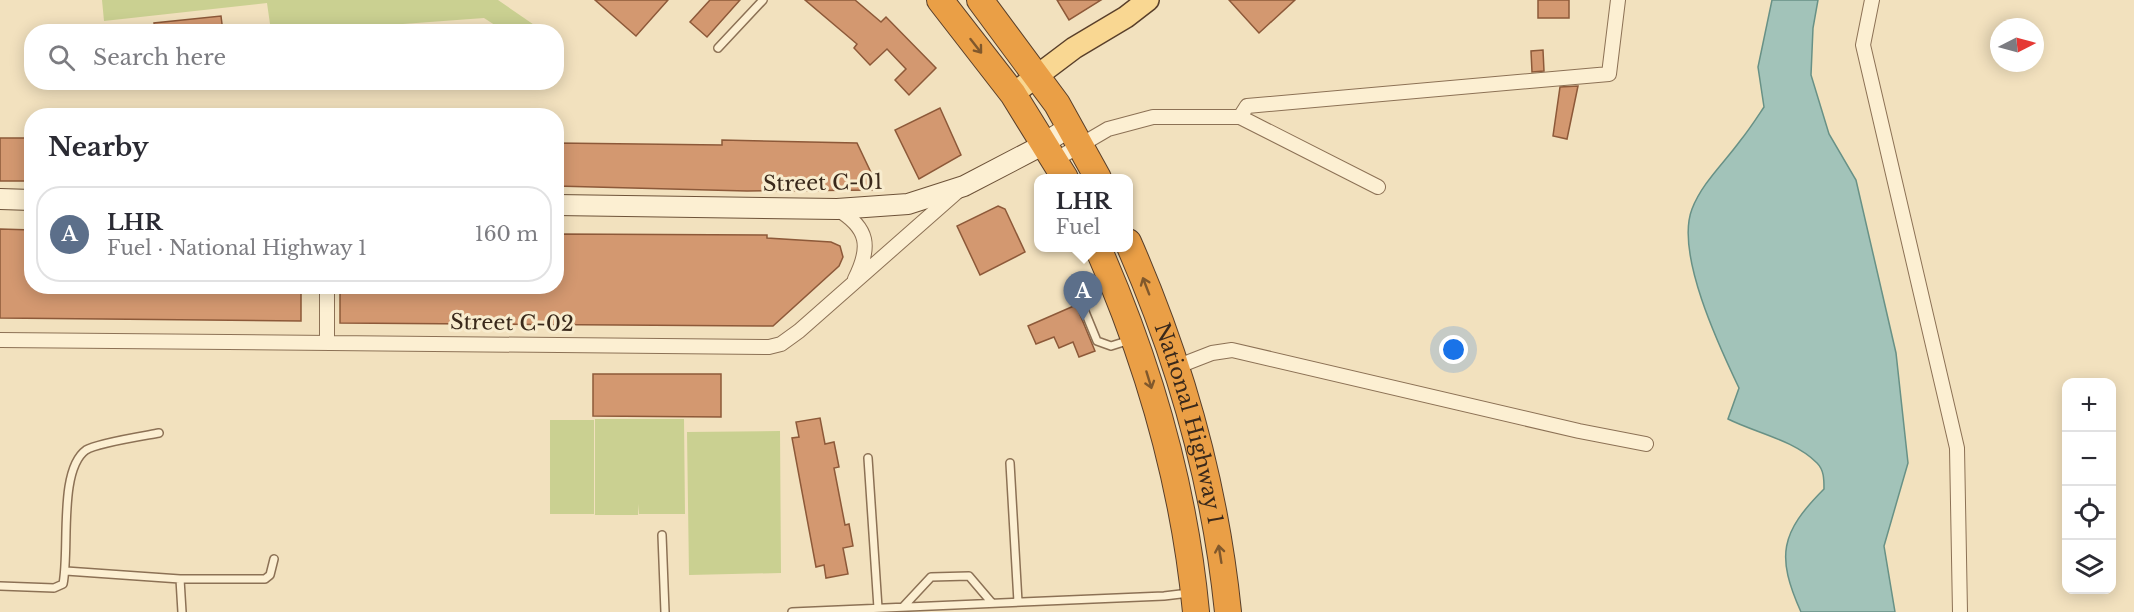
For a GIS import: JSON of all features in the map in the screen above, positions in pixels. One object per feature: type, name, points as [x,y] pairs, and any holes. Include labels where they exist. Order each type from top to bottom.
[{"type":"highway","points":[[940,0],[1013,93],[1055,160]]},
{"type":"highway","points":[[980,0],[1037,75],[1076,135],[1096,174]]},
{"type":"highway","name":"National Highway 1","points":[[1100,252],[1135,339],[1160,416],[1176,480],[1195,602]]},
{"type":"highway","name":"National Highway 1","points":[[1132,252],[1176,367],[1207,476],[1228,612]]},
{"type":"main road","points":[[1013,93],[1148,0]]},
{"type":"street","points":[[1240,117],[1247,106],[1609,74],[1618,0]]},
{"type":"street","points":[[1872,0],[1863,45],[1957,448],[1960,612]]},
{"type":"street","points":[[1076,135],[1153,117],[1240,117],[1378,187]]},
{"type":"street","name":"Street C-01","points":[[564,205],[837,209],[908,204],[1055,160],[1076,135]]},
{"type":"street","name":"Street C-02","points":[[0,340],[327,341],[770,347],[782,344],[964,186]]},
{"type":"street","points":[[0,200],[24,200]]},
{"type":"street","points":[[837,209],[854,220],[863,234],[866,248],[863,262],[850,287]]},
{"type":"street","points":[[327,294],[327,341]]},
{"type":"street","points":[[1176,367],[1212,353],[1232,351],[1579,431],[1646,444]]},
{"type":"lane","points":[[718,48],[763,0]]},
{"type":"lane","points":[[1109,273],[1083,289],[1081,302],[1097,341],[1111,346],[1135,339]]},
{"type":"lane","points":[[0,586],[54,588],[63,584],[66,571],[68,510],[75,461],[88,448],[159,433]]},
{"type":"lane","points":[[868,458],[878,608]]},
{"type":"lane","points":[[1010,463],[1017,602]]},
{"type":"lane","points":[[662,535],[665,612]]},
{"type":"lane","points":[[66,571],[180,579],[266,579],[270,575],[274,559]]},
{"type":"lane","points":[[903,607],[931,577],[964,575],[969,576],[992,603]]},
{"type":"lane","points":[[180,579],[182,612]]},
{"type":"lane","points":[[792,612],[1164,596],[1195,602]]},
{"type":"green space","points":[[102,0],[498,0],[533,24],[493,24],[484,18],[403,24],[270,24],[267,3],[104,21]]},
{"type":"green space","points":[[595,419],[684,419],[685,514],[639,514],[639,504],[638,515],[595,515]]},
{"type":"green space","points":[[550,420],[594,420],[594,514],[550,514]]},
{"type":"green space","points":[[780,431],[781,573],[689,575],[687,432]]},
{"type":"water","points":[[1772,0],[1818,0],[1813,28],[1811,75],[1829,134],[1856,180],[1896,353],[1908,463],[1884,546],[1895,612],[1801,612],[1788,575],[1787,546],[1798,519],[1824,489],[1824,478],[1817,463],[1797,448],[1728,419],[1739,388],[1711,325],[1694,274],[1689,250],[1688,228],[1696,200],[1764,107],[1758,67]]},
{"type":"building","points":[[595,0],[668,0],[636,36]]},
{"type":"building","points":[[710,0],[740,0],[707,37],[690,22]]},
{"type":"building","points":[[805,0],[855,0],[881,22],[886,17],[936,68],[909,95],[895,80],[906,69],[887,49],[870,65],[854,48],[857,44]]},
{"type":"building","points":[[1057,0],[1101,0],[1069,20]]},
{"type":"building","points":[[1229,0],[1295,0],[1259,33]]},
{"type":"building","points":[[1538,0],[1569,0],[1569,18],[1538,18]]},
{"type":"building","points":[[221,16],[222,24],[154,24]]},
{"type":"building","points":[[1543,50],[1544,71],[1532,72],[1531,51]]},
{"type":"building","points":[[1578,86],[1567,139],[1553,136],[1560,87]]},
{"type":"building","points":[[940,108],[961,155],[919,179],[895,130]]},
{"type":"building","points":[[0,138],[24,138],[24,181],[0,181]]},
{"type":"building","points":[[722,140],[857,143],[875,181],[875,190],[747,191],[564,186],[564,143],[722,145]]},
{"type":"building","points":[[998,206],[1005,209],[1025,252],[980,275],[957,226]]},
{"type":"building","points":[[0,229],[24,230],[24,294],[301,294],[301,321],[0,318]]},
{"type":"building","points":[[564,234],[767,235],[767,238],[831,242],[840,246],[843,257],[839,266],[773,326],[340,323],[340,294],[564,294]]},
{"type":"building","points":[[1076,305],[1095,351],[1079,357],[1073,342],[1059,348],[1054,337],[1036,344],[1028,326]]},
{"type":"building","points":[[593,374],[721,374],[721,417],[593,416]]},
{"type":"building","points":[[820,418],[825,444],[834,442],[839,467],[834,468],[845,525],[849,524],[853,546],[843,548],[848,574],[826,578],[824,565],[816,567],[792,438],[799,437],[796,422]]},
{"type":"place","name":"LHR","points":[[1083,321]]}]
